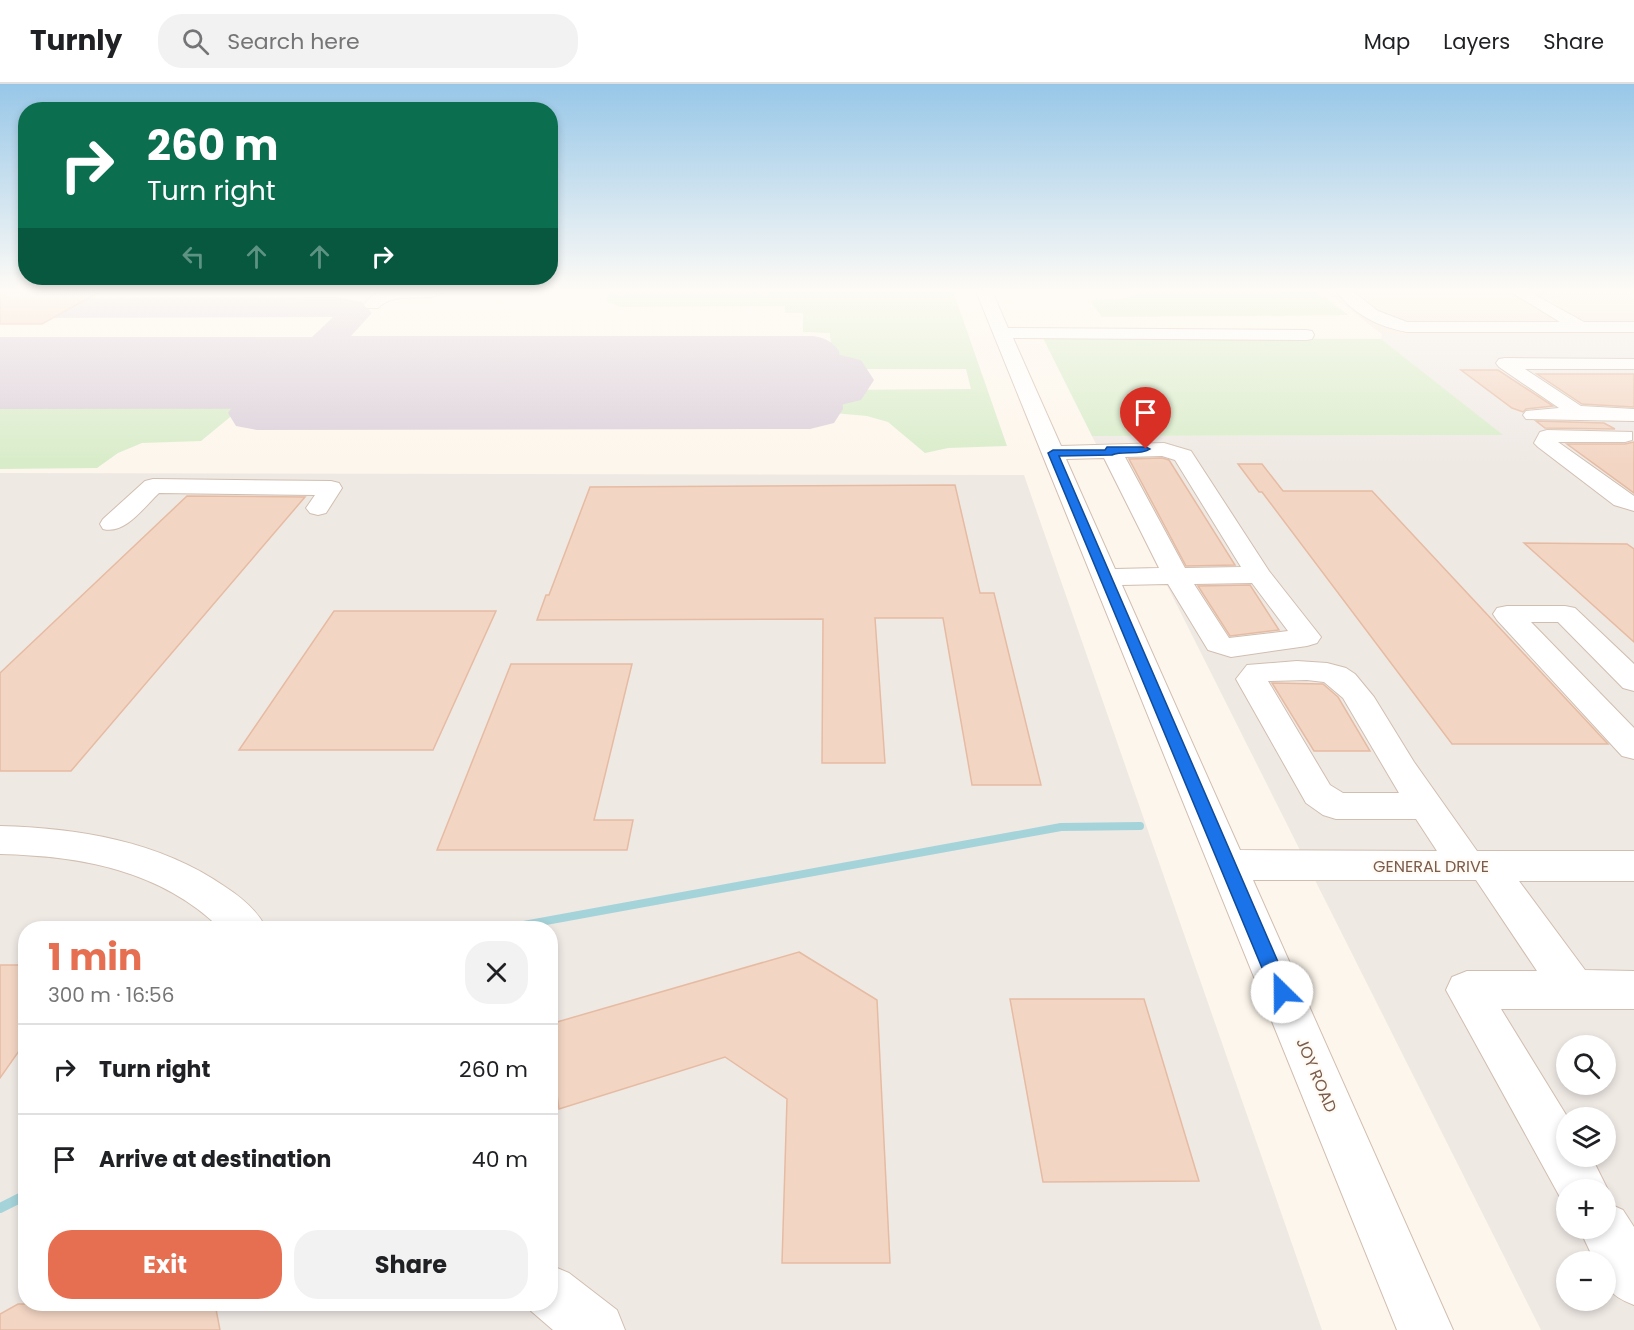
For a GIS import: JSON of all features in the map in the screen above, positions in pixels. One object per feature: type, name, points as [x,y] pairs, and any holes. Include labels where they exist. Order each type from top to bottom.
[{"type":"street","name":"JOY ROAD","points":[[1009,349],[1425,1330]]},
{"type":"street","points":[[1587,414],[1574,410],[1505,363],[1633,364]]},
{"type":"street","points":[[1533,415],[1634,415]]},
{"type":"street","points":[[1634,436],[1547,435],[1545,443],[1622,500],[1634,504]]},
{"type":"street","points":[[1110,449],[1164,450],[1183,456],[1260,574],[1307,638],[1231,648],[1218,644],[1176,576],[1110,449]]},
{"type":"street","points":[[1053,453],[1112,453]]},
{"type":"street","points":[[112,524],[153,486],[331,488],[318,508]]},
{"type":"street","points":[[1106,577],[1260,574]]},
{"type":"street","points":[[1634,681],[1565,614],[1507,614],[1634,748]]},
{"type":"street","points":[[1426,806],[1336,806],[1318,794],[1251,679],[1257,672],[1324,671],[1338,676],[1356,695],[1426,806],[1477,866],[1574,989]]},
{"type":"street","points":[[0,840],[31,840],[88,848],[139,861],[185,881],[218,902],[238,921]]},
{"type":"street","name":"GENERAL DRIVE","points":[[1228,865],[1634,866]]},
{"type":"street","points":[[1576,1179],[1467,990],[1634,990]]},
{"type":"street","points":[[1611,1239],[1634,1278]]},
{"type":"street","points":[[558,1298],[597,1330]]},
{"type":"shaded area","points":[[1394,349],[1634,349],[1634,1330],[1541,1330],[1092,436],[1502,435]]},
{"type":"shaded area","points":[[0,473],[1024,475],[1322,1330],[0,1330]]},
{"type":"green space","points":[[273,349],[301,352],[293,363],[279,371],[14,370],[45,352]]},
{"type":"green space","points":[[787,349],[806,351],[811,359],[808,366],[795,369],[313,369],[323,357],[345,350]]},
{"type":"green space","points":[[831,349],[973,349],[1007,446],[948,448],[925,453],[888,422],[867,416],[834,413],[833,390],[971,389],[966,369],[833,369]]},
{"type":"green space","points":[[1049,349],[1394,349],[1503,435],[1092,436]]},
{"type":"green space","points":[[256,391],[252,399],[201,441],[142,443],[118,453],[97,468],[0,469],[0,392]]},
{"type":"building","points":[[1461,370],[1498,370],[1553,406],[1526,409],[1523,412],[1512,408]]},
{"type":"building","points":[[1537,374],[1634,374],[1634,407],[1582,404]]},
{"type":"building","points":[[1536,421],[1604,423],[1615,429],[1545,428]]},
{"type":"building","points":[[1634,442],[1634,493],[1567,444],[1625,444]]},
{"type":"building","points":[[1162,458],[1169,460],[1235,565],[1186,566],[1129,459]]},
{"type":"building","points":[[1238,464],[1262,464],[1283,491],[1372,491],[1608,744],[1452,744],[1262,492],[1259,492]]},
{"type":"building","points":[[955,485],[980,593],[994,593],[1041,785],[972,785],[943,618],[875,618],[885,763],[822,763],[823,619],[537,620],[546,595],[549,595],[590,487]]},
{"type":"building","points":[[187,496],[305,497],[71,771],[0,771],[0,673]]},
{"type":"building","points":[[1524,543],[1627,544],[1634,549],[1634,642]]},
{"type":"building","points":[[1250,585],[1279,630],[1230,636],[1198,586]]},
{"type":"building","points":[[334,611],[496,611],[433,750],[239,750]]},
{"type":"building","points":[[511,664],[632,664],[594,820],[633,820],[627,850],[437,850]]},
{"type":"building","points":[[1272,683],[1323,684],[1338,697],[1370,751],[1314,751]]},
{"type":"building","points":[[799,952],[877,1000],[890,1263],[782,1263],[787,1099],[725,1057],[559,1109],[558,1022]]},
{"type":"building","points":[[0,965],[18,965],[18,1052],[0,1078]]},
{"type":"building","points":[[1010,999],[1144,999],[1199,1181],[1043,1182]]},
{"type":"building","points":[[18,1304],[18,1311],[216,1311],[220,1330],[0,1330],[0,1314]]},
{"type":"waterway","points":[[545,921],[1061,827],[1140,826]]},
{"type":"waterway","points":[[0,1208],[18,1199]]},
{"type":"taxiway","points":[[319,349],[248,413],[250,417],[810,417],[820,414],[823,409],[821,351],[818,349]]},
{"type":"runway","points":[[0,381],[828,380]]},
{"type":"route","points":[[1146,449],[1110,449],[1112,453],[1053,453],[1282,992]]}]
